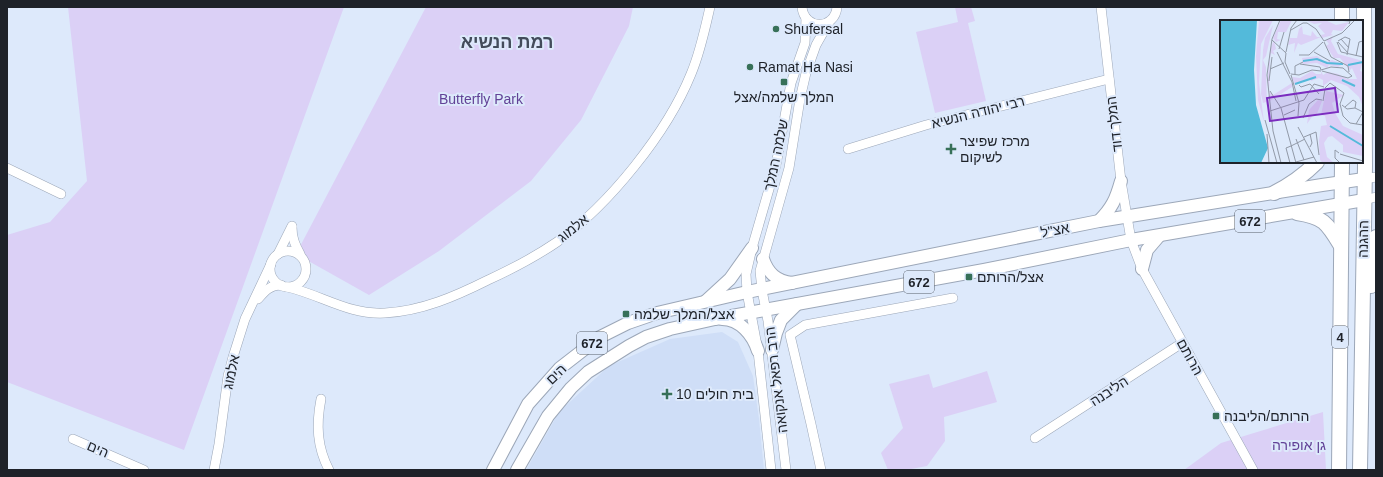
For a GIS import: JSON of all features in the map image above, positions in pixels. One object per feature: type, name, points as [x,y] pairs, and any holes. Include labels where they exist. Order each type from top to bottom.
[{"type":"highway","points":[[1342,7],[1342,20]]},
{"type":"highway","name":"ההגנה","points":[[1360,470],[1362,325],[1370,199],[1370,178],[1365,117],[1364,7]]},
{"type":"highway","points":[[1365,117],[1376,134]]},
{"type":"highway","points":[[1274,193],[1297,179],[1316,163]]},
{"type":"highway","name":"ההגנה","points":[[1339,470],[1342,163]]},
{"type":"highway","points":[[1297,213],[1311,215],[1323,220],[1341,246]]},
{"type":"highway","points":[[1362,325],[1370,298],[1376,236]]},
{"type":"main road","name":"אצ\"ל","points":[[747,292],[793,284],[1099,221],[1370,178]]},
{"type":"main road","points":[[1099,221],[1112,206],[1117,196],[1121,181]]},
{"type":"main road","name":"אצ\"ל","points":[[766,310],[984,270],[1131,240],[1297,213],[1370,199]]},
{"type":"main road","points":[[1142,269],[1147,250],[1159,236]]},
{"type":"main road","points":[[704,302],[730,279],[752,248]]},
{"type":"main road","points":[[763,259],[768,271],[772,275],[793,284]]},
{"type":"main road","name":"הים","points":[[493,470],[528,404],[560,368],[600,337],[628,323],[657,313],[747,292]]},
{"type":"main road","points":[[772,350],[781,320],[798,303]]},
{"type":"main road","name":"הים","points":[[517,470],[548,416],[571,388],[588,372],[628,346],[646,337],[670,329],[766,310]]},
{"type":"main road","points":[[715,319],[726,319],[742,327],[751,336],[758,351]]},
{"type":"street","name":"אלמוג","points":[[252,306],[271,287],[275,285],[298,289],[348,309],[370,313],[400,312],[444,300],[475,287],[533,257],[557,242],[584,220],[627,175],[668,119],[692,73],[710,7]]},
{"type":"street","name":"שלמה המלך","points":[[762,290],[760,276],[763,259],[789,168],[800,99],[806,73],[816,45],[829,22],[836,14],[837,7]]},
{"type":"street","name":"המלך דוד","points":[[1101,7],[1121,181],[1131,240]]},
{"type":"street","name":"שלמה המלך","points":[[747,292],[746,274],[752,248],[776,165],[791,83],[805,43],[803,10]]},
{"type":"street","points":[[803,10],[814,24],[819,25],[829,22]]},
{"type":"street","name":"רבי יהודה הנשיא","points":[[848,149],[926,125],[1109,79]]},
{"type":"street","points":[[7,168],[61,194]]},
{"type":"street","points":[[278,254],[292,226],[292,237],[306,264],[306,274],[299,283],[294,286],[284,286],[276,282],[272,277],[270,270],[273,258],[283,251],[290,250],[300,254]]},
{"type":"street","name":"הרותם","points":[[1131,240],[1142,269],[1254,470]]},
{"type":"street","name":"אלמוג","points":[[214,470],[220,441],[228,376],[233,357],[245,319],[271,264]]},
{"type":"street","name":"אלמוג","points":[[306,274],[306,281],[309,285],[318,295],[330,302]]},
{"type":"street","name":"הרב רפאל אנקואה","points":[[762,290],[772,350],[786,470]]},
{"type":"street","name":"הרב רפאל אנקואה","points":[[747,292],[758,351],[771,470]]},
{"type":"street","name":"הרב רפאל אנקואה","points":[[821,470],[790,336],[805,325],[952,298]]},
{"type":"street","name":"הליבנה","points":[[1035,438],[1182,343]]},
{"type":"street","points":[[321,399],[317,430],[324,461],[330,470]]},
{"type":"street","name":"הים","points":[[73,439],[144,470]]},
{"type":"street","name":"אלמוג","points":[[220,441],[221,470]]},
{"type":"shaded area","name":"בית חולים 10","points":[[722,332],[738,342],[753,376],[764,470],[526,470],[559,412],[609,366],[670,339]]},
{"type":"green space","points":[[68,7],[344,7],[184,450],[7,382],[7,235],[50,222],[87,181]]},
{"type":"green space","name":"Butterfly Park","points":[[426,7],[633,7],[629,26],[581,120],[531,181],[439,251],[369,295],[296,254]]},
{"type":"green space","points":[[955,7],[971,7],[975,21],[968,23],[986,101],[935,113],[916,32],[958,22]]},
{"type":"green space","points":[[987,371],[997,402],[944,417],[945,441],[927,466],[906,470],[888,470],[881,453],[903,428],[889,384],[929,374],[933,388]]},
{"type":"green space","name":"גן אופירה","points":[[1323,412],[1326,470],[1184,470],[1221,443]]},
{"type":"place","name":"Shufersal","points":[[776,29]]},
{"type":"place","name":"Ramat Ha Nasi","points":[[750,67]]},
{"type":"place","name":"המלך שלמה/אצל","points":[[784,82]]},
{"type":"place","name":"מרכז שפיצר לשיקום","points":[[951,149]]},
{"type":"place","name":"אצל/הרותם","points":[[969,277]]},
{"type":"place","name":"אצל/המלך שלמה","points":[[626,314]]},
{"type":"place","name":"בית חולים 10","points":[[667,394]]},
{"type":"place","name":"הרותם/הליבנה","points":[[1216,416]]},
{"type":"district","name":"רמת הנשיא","points":[[507,42]]}]
